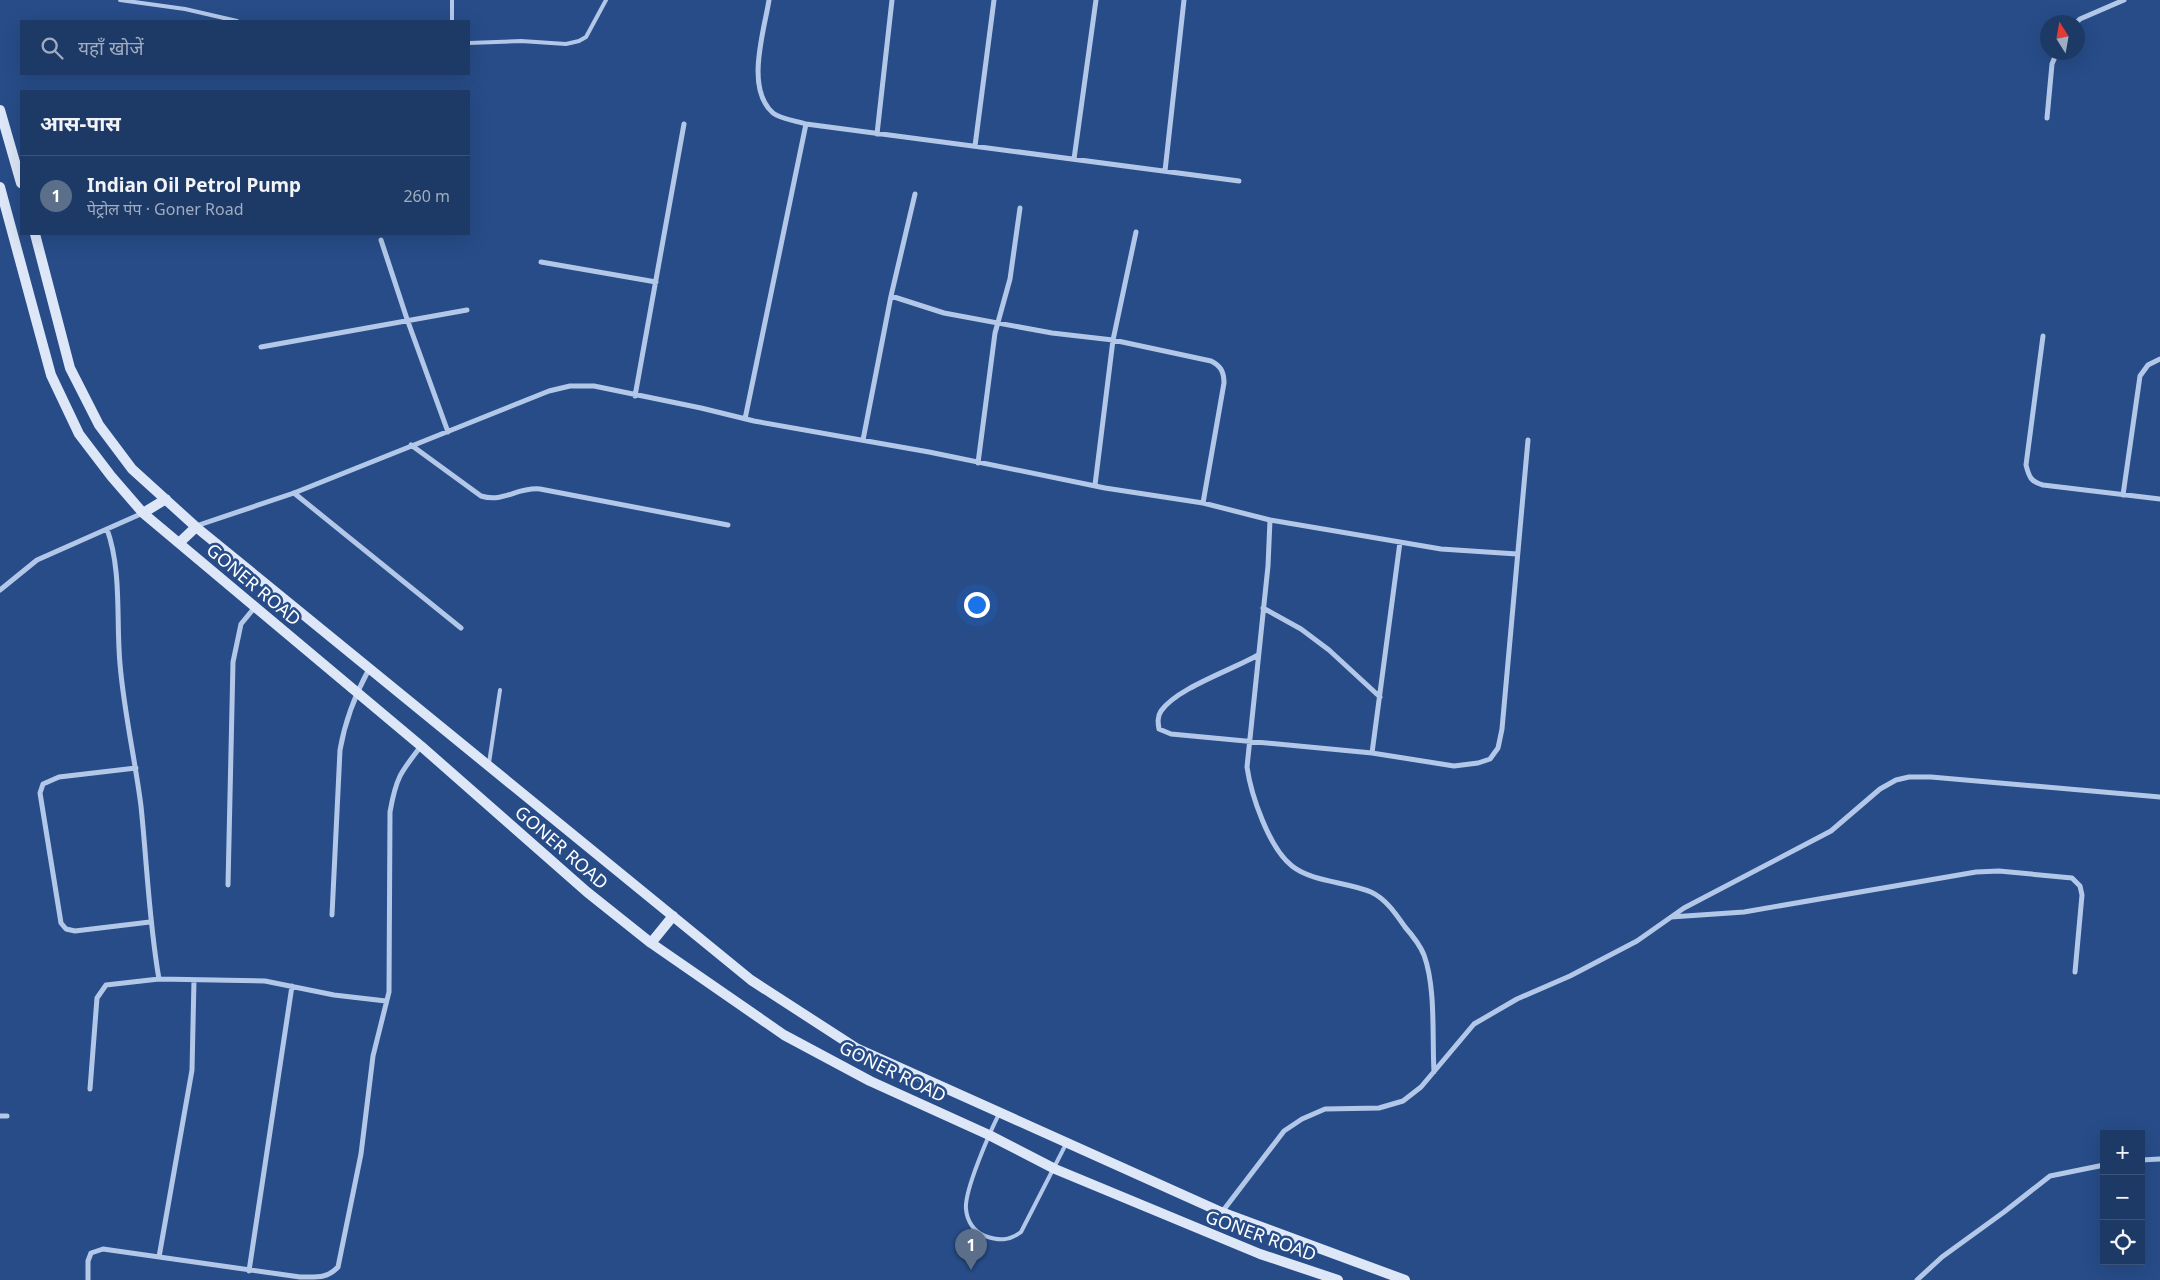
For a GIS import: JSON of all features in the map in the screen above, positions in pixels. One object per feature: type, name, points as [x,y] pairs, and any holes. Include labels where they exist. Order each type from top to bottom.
[{"type":"street","points":[[769,0],[757,76],[764,102],[774,114],[806,124],[1239,181]]},
{"type":"street","points":[[877,134],[892,0]]},
{"type":"street","points":[[975,146],[994,0]]},
{"type":"street","points":[[1074,160],[1096,0]]},
{"type":"street","points":[[1165,171],[1184,0]]},
{"type":"street","points":[[2085,17],[2124,0]]},
{"type":"street","points":[[2047,118],[2054,60]]},
{"type":"street","points":[[0,110],[20,180]]},
{"type":"street","points":[[635,396],[684,124]]},
{"type":"street","points":[[745,419],[806,124]]},
{"type":"street","name":"GONER ROAD","points":[[0,187],[51,375],[79,434],[111,476],[143,513],[421,746],[587,892],[651,943],[784,1035],[870,1081],[988,1135],[1055,1169],[1251,1250],[1338,1280]]},
{"type":"street","points":[[863,440],[890,296],[915,194]]},
{"type":"street","points":[[978,463],[998,323],[1010,279],[1020,208]]},
{"type":"street","points":[[1095,485],[1113,340],[1136,232]]},
{"type":"street","name":"GONER ROAD","points":[[35,235],[70,368],[99,425],[132,469],[196,526],[751,980],[856,1048],[999,1114],[1221,1212],[1405,1280]]},
{"type":"street","points":[[381,240],[448,432]]},
{"type":"street","points":[[541,262],[656,282]]},
{"type":"street","points":[[890,296],[944,314],[1052,334],[1113,340],[1219,364],[1224,374],[1224,383],[1203,503]]},
{"type":"street","points":[[261,347],[407,319],[467,310]]},
{"type":"street","points":[[2043,336],[2026,466],[2029,478],[2035,483],[2043,485],[2160,499]]},
{"type":"street","points":[[2123,495],[2140,376],[2148,365],[2160,359]]},
{"type":"street","points":[[179,543],[196,526],[294,493],[549,392],[570,386],[594,386],[635,396],[702,408],[745,419],[1095,485],[1203,503],[1270,520],[1441,549],[1517,554]]},
{"type":"street","points":[[1258,655],[1175,698],[1161,712],[1157,722],[1159,730],[1171,734],[1372,753],[1454,766],[1478,763],[1490,759],[1494,754],[1502,729],[1528,440]]},
{"type":"street","points":[[412,446],[481,496],[493,499],[528,488],[540,489],[728,525]]},
{"type":"street","points":[[294,493],[461,628]]},
{"type":"street","points":[[0,590],[37,560],[143,513],[166,499]]},
{"type":"street","points":[[1270,520],[1247,767],[1250,783],[1274,845],[1292,866],[1310,875],[1371,892],[1390,906],[1424,954],[1430,981],[1434,1072]]},
{"type":"street","points":[[106,529],[112,544],[120,664],[136,768],[150,922],[159,979]]},
{"type":"street","points":[[1372,753],[1400,542]]},
{"type":"street","points":[[228,885],[234,662],[241,624],[255,606]]},
{"type":"street","points":[[1263,608],[1301,629],[1329,650],[1380,697]]},
{"type":"street","points":[[332,915],[340,750],[344,725],[357,692],[370,668]]},
{"type":"street","points":[[88,1280],[88,1261],[91,1253],[97,1250],[300,1277],[330,1277],[338,1267],[350,1215],[374,1056],[389,992],[390,812],[395,784],[400,773],[421,746]]},
{"type":"street","points":[[136,768],[59,777],[43,784],[40,793],[61,923],[66,930],[75,931],[150,922]]},
{"type":"street","points":[[1221,1212],[1284,1131],[1302,1119],[1325,1109],[1379,1108],[1403,1101],[1421,1087],[1474,1024],[1517,999],[1570,976],[1637,940],[1671,917],[1728,884],[1831,830],[1880,788],[1896,780],[1909,776],[2160,797]]},
{"type":"street","points":[[1671,917],[1744,912],[1976,872],[1999,871],[2072,878],[2080,886],[2082,895],[2075,972]]},
{"type":"street","points":[[651,943],[673,916]]},
{"type":"street","points":[[90,1089],[97,998],[106,985],[159,979],[265,981],[334,995],[386,1001]]},
{"type":"street","points":[[159,1258],[192,1070],[194,980]]},
{"type":"street","points":[[249,1271],[292,986]]},
{"type":"street","points":[[0,1116],[7,1116]]},
{"type":"street","points":[[2145,1160],[2160,1159]]},
{"type":"street","points":[[1917,1280],[1942,1257],[2050,1176],[2100,1166]]},
{"type":"lane","points":[[120,0],[185,9],[233,20]]},
{"type":"lane","points":[[452,0],[452,20]]},
{"type":"lane","points":[[470,43],[521,41],[566,44],[580,41],[586,38],[606,0]]},
{"type":"lane","points":[[488,765],[500,690]]},
{"type":"lane","points":[[999,1114],[988,1135],[969,1192],[966,1208],[970,1222],[978,1233],[997,1240],[1012,1238],[1021,1232],[1055,1169],[1066,1144]]},
{"type":"place","name":"Indian Oil Petrol Pump","points":[[971,1270]]}]
